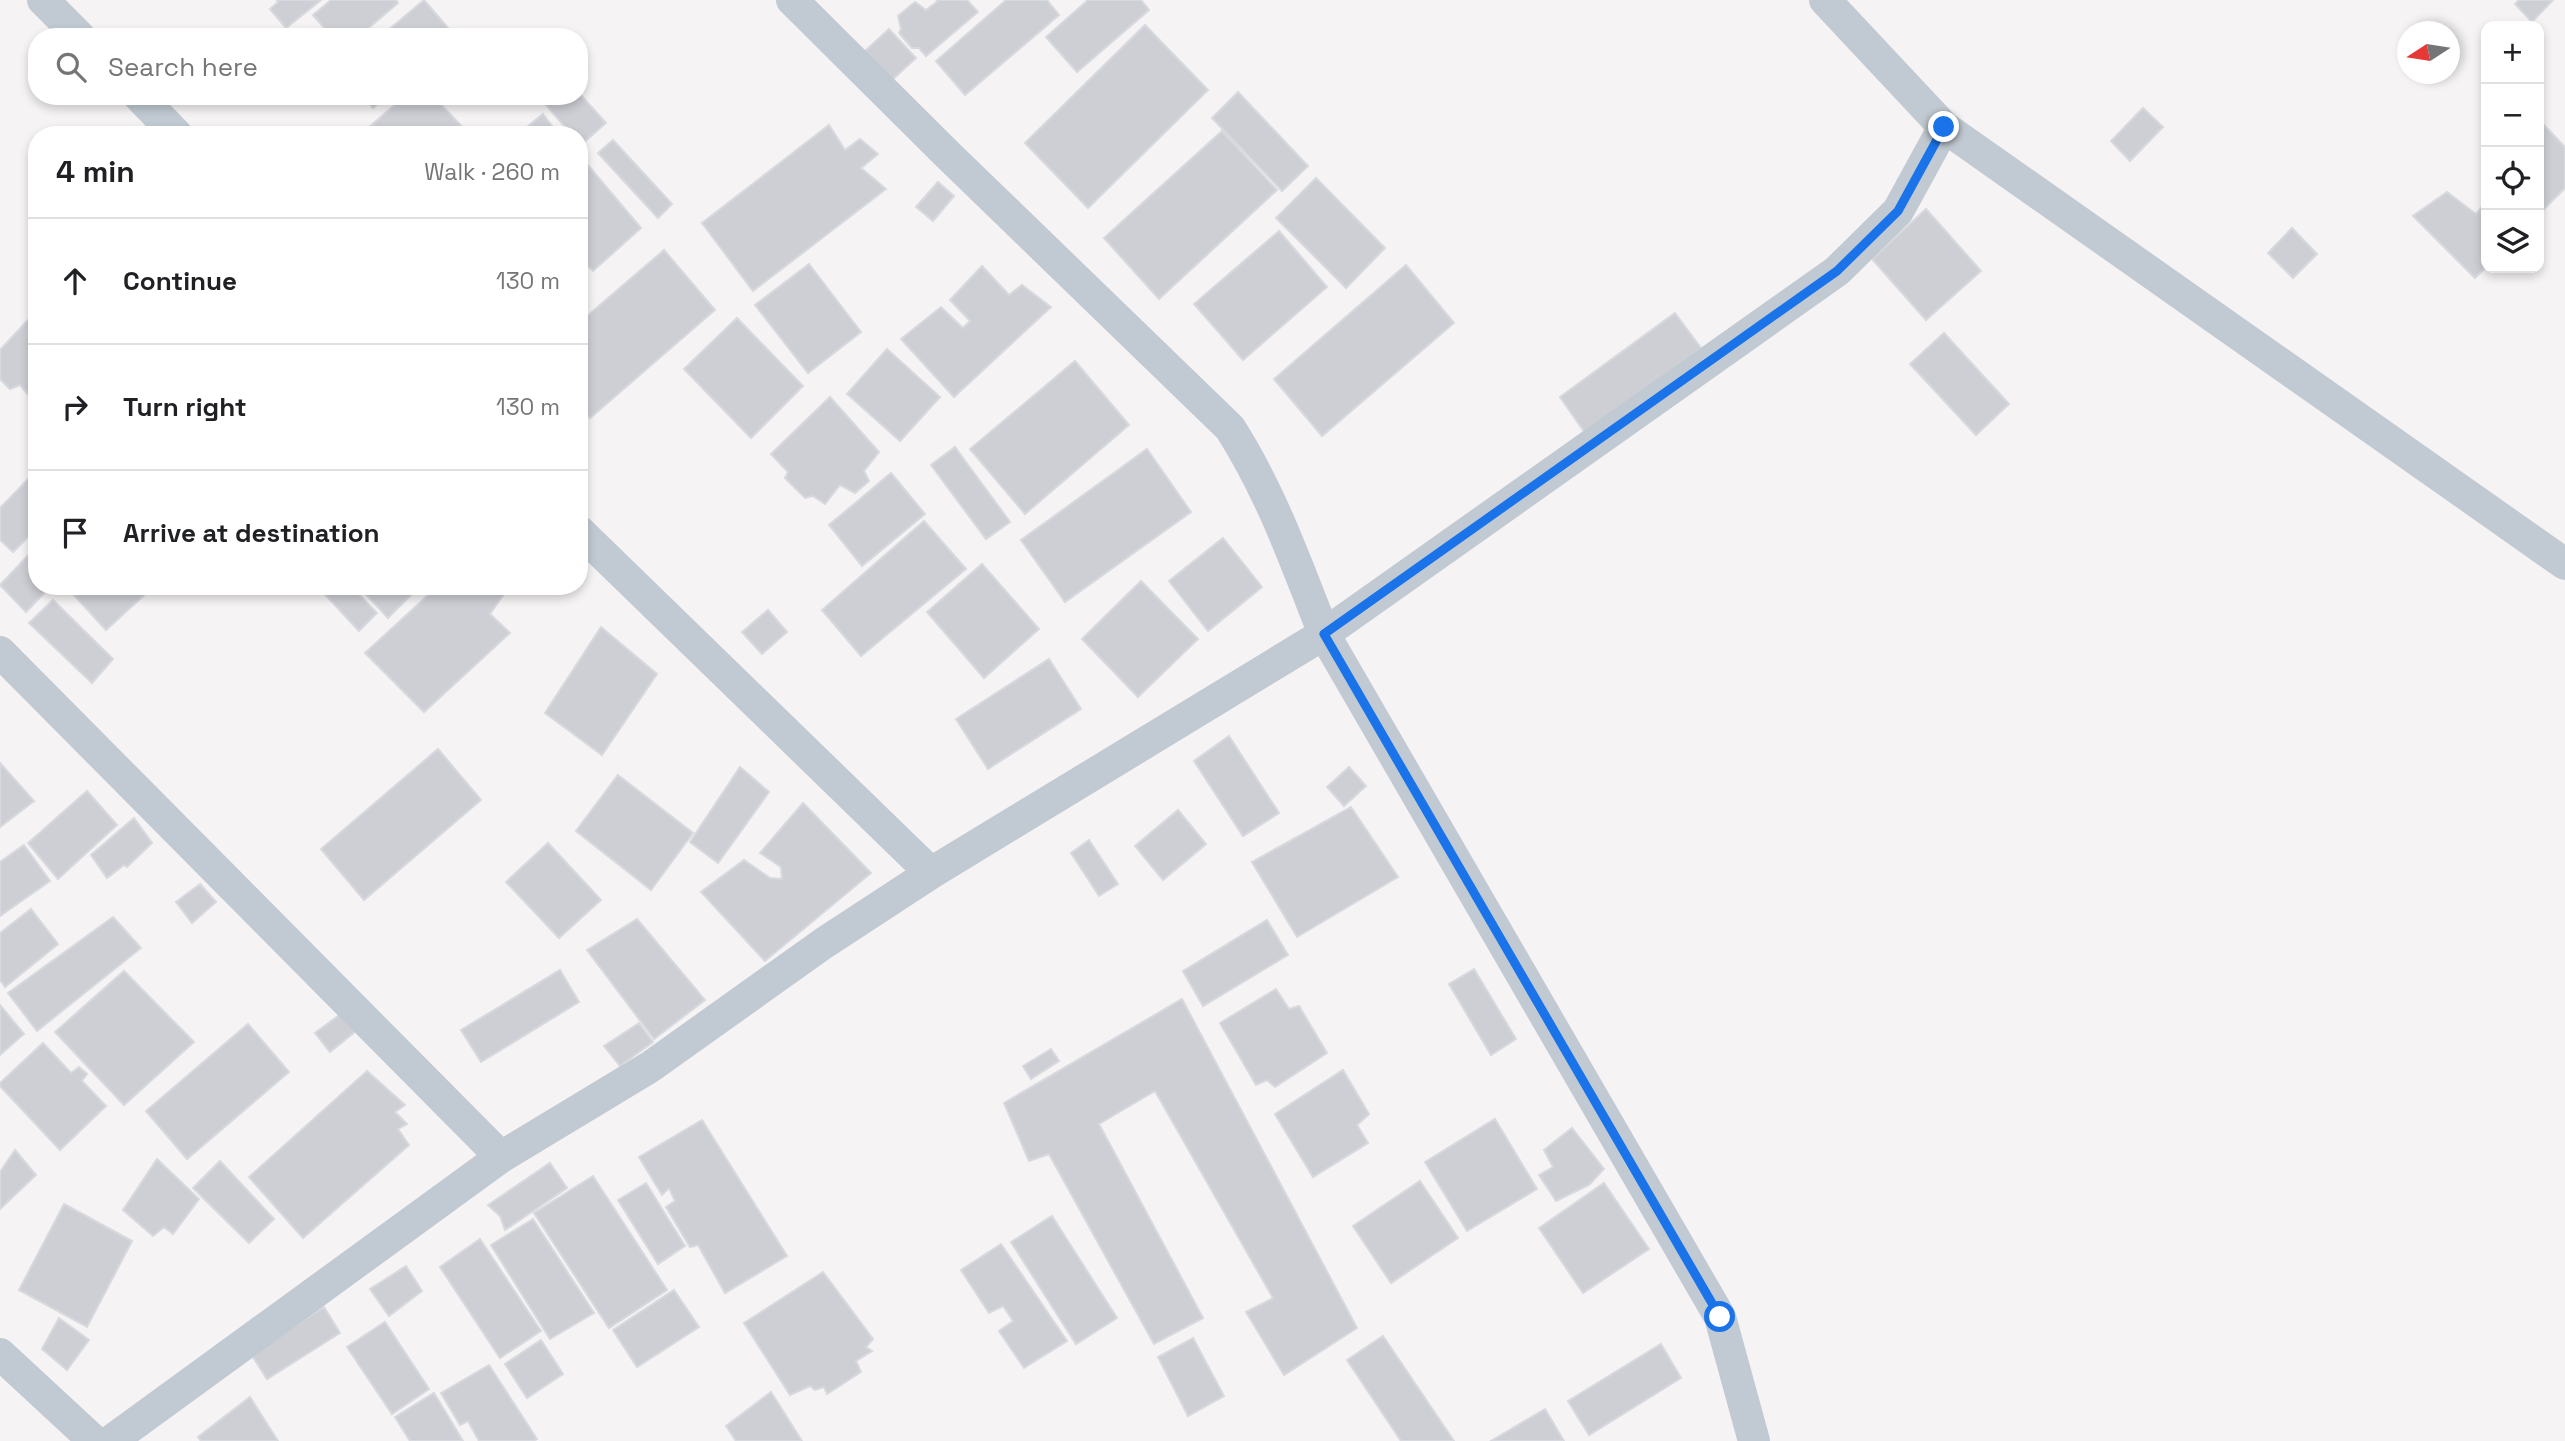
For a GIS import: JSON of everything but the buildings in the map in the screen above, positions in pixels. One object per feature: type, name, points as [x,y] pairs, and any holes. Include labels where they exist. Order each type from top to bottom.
[{"type":"street","points":[[43,0],[71,28]]},
{"type":"street","points":[[792,0],[1230,428],[1255,467],[1324,634],[1720,1317],[1754,1441]]},
{"type":"street","points":[[1825,0],[1944,127],[2565,565]]},
{"type":"street","points":[[148,105],[168,126]]},
{"type":"street","points":[[111,1441],[501,1157],[650,1067],[824,943],[931,873],[1324,634],[1837,271],[1898,211],[1944,127]]},
{"type":"street","points":[[588,540],[931,873]]},
{"type":"street","points":[[0,652],[501,1157]]},
{"type":"street","points":[[0,1354],[94,1441]]},
{"type":"route","points":[[1720,1317],[1324,634],[1837,271],[1898,211],[1944,127]]}]
